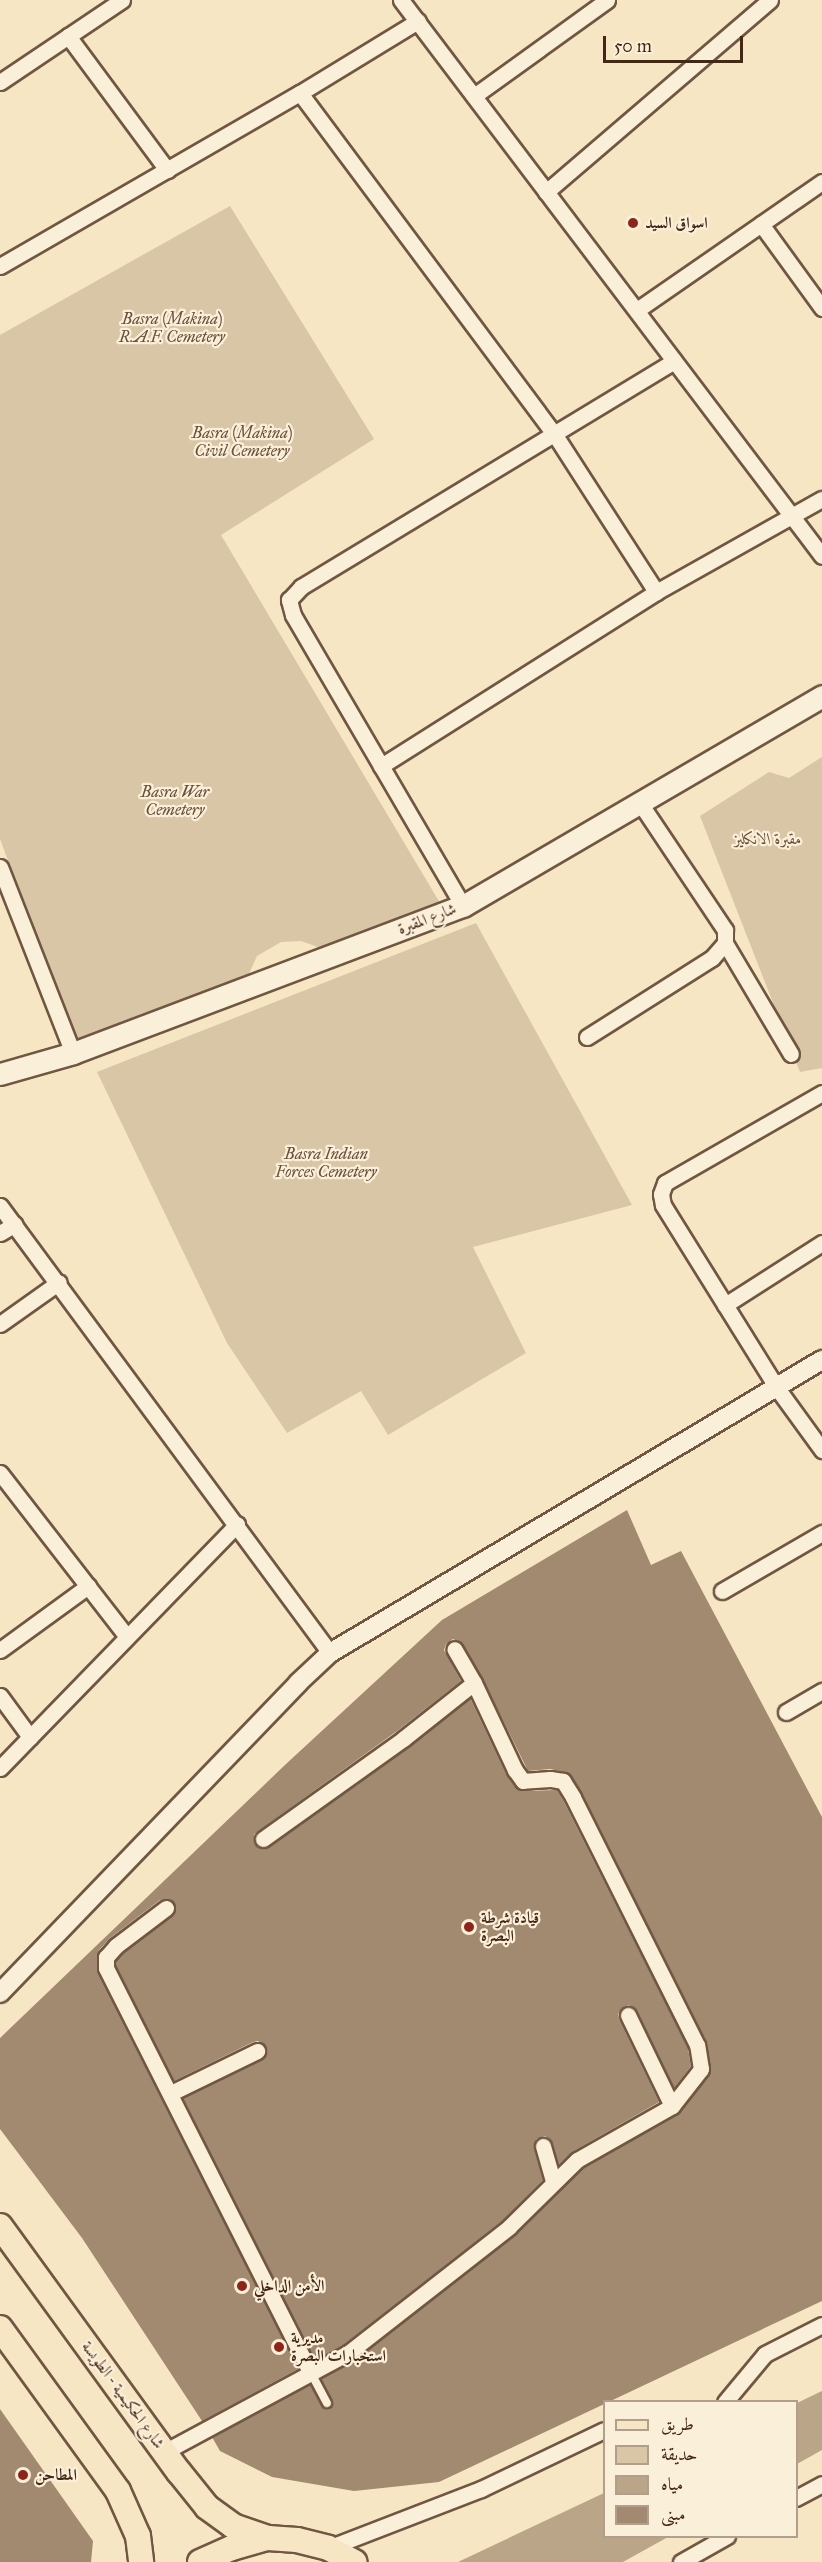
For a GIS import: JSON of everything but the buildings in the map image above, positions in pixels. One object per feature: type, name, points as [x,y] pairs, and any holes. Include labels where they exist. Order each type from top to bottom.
[{"type":"main road","name":"شارع المقبرة","points":[[0,1074],[73,1053],[463,906],[822,696]]},
{"type":"main road","name":"شارع الحكيمية - الطويسة","points":[[0,2226],[164,2452],[207,2507],[233,2526],[268,2538]]},
{"type":"main road","points":[[0,2328],[118,2491],[138,2536],[141,2562]]},
{"type":"main road","points":[[201,2562],[232,2548],[268,2538],[297,2540],[328,2548],[354,2562]]},
{"type":"street","points":[[0,82],[122,0]]},
{"type":"street","points":[[401,0],[637,310],[790,517],[822,556]]},
{"type":"street","points":[[474,96],[607,0]]},
{"type":"street","points":[[546,192],[770,0]]},
{"type":"street","points":[[0,266],[300,93],[418,21]]},
{"type":"street","points":[[68,36],[168,170]]},
{"type":"street","points":[[300,93],[555,435],[656,592]]},
{"type":"street","points":[[637,310],[822,182]]},
{"type":"street","points":[[761,224],[822,308]]},
{"type":"street","points":[[463,906],[293,615],[289,600],[301,587],[674,361]]},
{"type":"street","points":[[381,766],[656,592],[822,499]]},
{"type":"street","points":[[640,802],[725,930],[725,943],[791,1054]]},
{"type":"street","points":[[0,867],[3,884],[73,1053]]},
{"type":"street","points":[[587,1037],[712,958],[725,943]]},
{"type":"street","points":[[822,1094],[665,1183],[661,1194],[663,1204],[777,1388],[822,1450]]},
{"type":"street","points":[[0,1206],[59,1282],[330,1653]]},
{"type":"street","points":[[0,1233],[15,1224]]},
{"type":"street","points":[[725,1305],[822,1243]]},
{"type":"street","points":[[0,1324],[59,1282]]},
{"type":"street","points":[[0,1993],[298,1683],[330,1653],[822,1360]]},
{"type":"street","points":[[0,1473],[127,1637]]},
{"type":"street","points":[[0,1768],[237,1524]]},
{"type":"street","points":[[722,1591],[822,1533]]},
{"type":"street","points":[[0,1650],[88,1586]]},
{"type":"street","points":[[164,2452],[348,2353],[509,2227],[553,2181],[577,2160],[672,2106],[701,2069],[697,2045],[573,1797],[563,1781],[550,1779],[523,1781],[515,1770],[474,1683],[454,1649]]},
{"type":"street","points":[[263,1839],[403,1739],[474,1683]]},
{"type":"street","points":[[786,1712],[822,1691]]},
{"type":"street","points":[[0,1696],[30,1737]]},
{"type":"street","points":[[166,1908],[106,1957],[106,1968],[311,2373]]},
{"type":"street","points":[[628,2015],[672,2106]]},
{"type":"street","points":[[171,2093],[257,2050]]},
{"type":"street","points":[[543,2146],[553,2181]]},
{"type":"street","points":[[727,2400],[765,2354],[822,2325]]},
{"type":"street","points":[[328,2548],[481,2489],[603,2430]]},
{"type":"street","points":[[798,2497],[822,2484]]},
{"type":"street","points":[[681,2562],[723,2538]]},
{"type":"lane","points":[[311,2373],[327,2403]]},
{"type":"green space","name":"Basra War Cemetery","points":[[230,206],[374,439],[221,535],[440,903],[321,948],[301,941],[281,942],[257,956],[247,978],[75,1040],[0,839],[0,335]]},
{"type":"green space","name":"مقبرة الانكليز","points":[[822,757],[822,1068],[800,1072],[700,816],[769,772],[789,778]]},
{"type":"green space","name":"Basra Indian Forces Cemetery","points":[[476,923],[632,1205],[473,1247],[526,1353],[388,1435],[361,1391],[287,1433],[227,1343],[97,1072]]},
{"type":"water","points":[[822,2391],[822,2450],[798,2463],[798,2403]]},
{"type":"water","points":[[603,2493],[603,2538],[666,2538],[623,2562],[458,2562]]},
{"type":"place","name":"اسواق السيد","points":[[633,223]]},
{"type":"place","name":"قيادة شرطة البصرة","points":[[469,1927]]},
{"type":"place","name":"الأمن الداخلي","points":[[242,2286]]},
{"type":"place","name":"مديرية استخبارات البصرة","points":[[279,2347]]},
{"type":"place","name":"المطاحن","points":[[23,2475]]},
{"type":"park label","name":"Basra (Makina) R.A.F. Cemetery","points":[[172,328]]},
{"type":"park label","name":"Basra (Makina) Civil Cemetery","points":[[242,442]]}]
